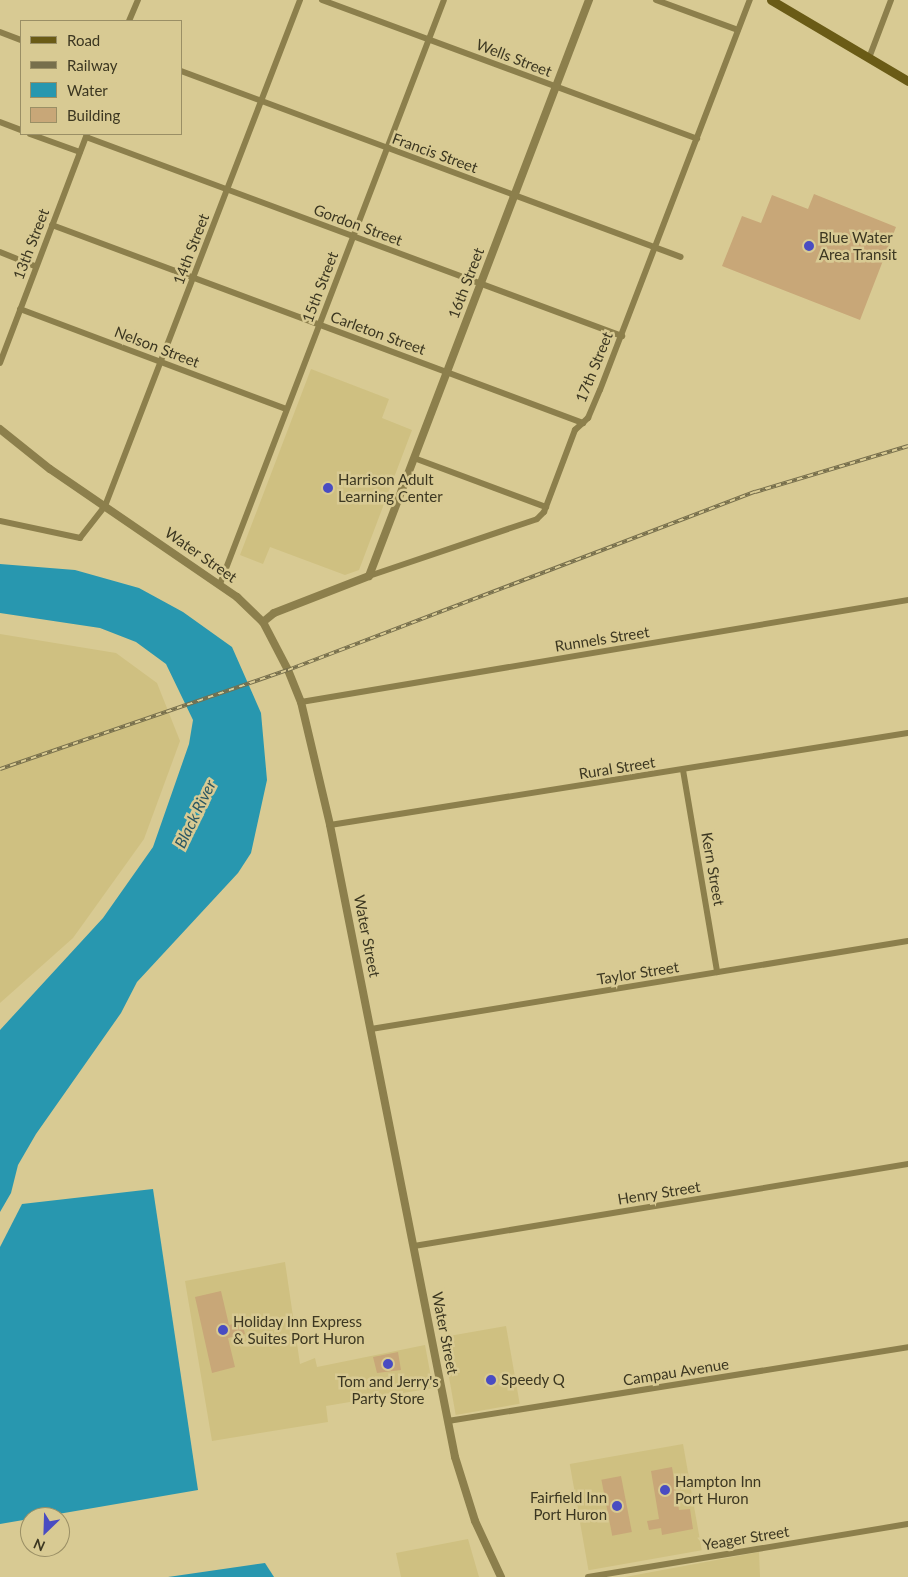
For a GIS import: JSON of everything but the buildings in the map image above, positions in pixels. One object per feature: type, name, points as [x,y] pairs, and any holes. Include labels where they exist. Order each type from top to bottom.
[{"type":"main road","points":[[771,0],[908,81]]},
{"type":"street","points":[[130,20],[138,0]]},
{"type":"street","name":"14th Street","points":[[0,521],[80,538],[105,506],[300,0]]},
{"type":"street","name":"Wells Street","points":[[322,0],[697,139]]},
{"type":"street","name":"15th Street","points":[[220,584],[444,0]]},
{"type":"street","name":"16th Street","points":[[369,576],[589,0]]},
{"type":"street","points":[[656,0],[738,30]]},
{"type":"street","name":"17th Street","points":[[546,507],[575,430],[583,423],[592,409],[622,336],[750,0]]},
{"type":"street","points":[[869,58],[891,0]]},
{"type":"street","points":[[0,32],[20,40]]},
{"type":"street","name":"Francis Street","points":[[182,71],[681,257]]},
{"type":"street","points":[[0,122],[20,130]]},
{"type":"street","points":[[33,135],[80,152]]},
{"type":"street","name":"Gordon Street","points":[[86,135],[622,336]]},
{"type":"street","name":"13th Street","points":[[0,363],[2,353],[86,135]]},
{"type":"street","name":"Carleton Street","points":[[52,225],[583,423]]},
{"type":"street","points":[[0,252],[35,266]]},
{"type":"street","name":"Nelson Street","points":[[20,309],[286,409]]},
{"type":"street","name":"Water Street","points":[[0,429],[105,506],[220,584],[263,622],[301,702],[330,826],[448,1421],[467,1498],[501,1577]]},
{"type":"street","points":[[263,622],[274,613],[369,576],[537,518],[546,507],[414,458]]},
{"type":"street","name":"Runnels Street","points":[[301,702],[908,600]]},
{"type":"street","name":"Rural Street","points":[[330,826],[908,732]]},
{"type":"street","name":"Kern Street","points":[[683,770],[717,972]]},
{"type":"street","name":"Taylor Street","points":[[371,1029],[908,941]]},
{"type":"street","name":"Henry Street","points":[[414,1246],[908,1164]]},
{"type":"street","name":"Campau Avenue","points":[[448,1421],[908,1347]]},
{"type":"street","name":"Yeager Street","points":[[588,1577],[908,1524]]},
{"type":"shaded area","name":"Harrison Adult Learning Center","points":[[311,369],[389,399],[382,418],[412,430],[359,570],[345,575],[270,547],[263,564],[240,555]]},
{"type":"shaded area","points":[[0,634],[116,653],[157,683],[180,741],[144,839],[73,938],[0,1003]]},
{"type":"shaded area","points":[[285,1262],[300,1364],[315,1358],[317,1367],[425,1345],[433,1388],[326,1406],[328,1422],[212,1441],[185,1281]]},
{"type":"shaded area","points":[[506,1326],[520,1404],[456,1415],[442,1337]]},
{"type":"shaded area","points":[[683,1444],[702,1550],[589,1570],[570,1464]]},
{"type":"shaded area","points":[[468,1539],[479,1577],[401,1577],[396,1553]]},
{"type":"shaded area","points":[[759,1552],[760,1577],[625,1577]]},
{"type":"water","name":"Black River","points":[[0,564],[75,570],[139,588],[183,612],[232,647],[261,713],[267,780],[251,853],[238,873],[137,982],[121,1013],[36,1134],[18,1165],[11,1193],[0,1212],[0,1030],[103,918],[153,847],[189,744],[193,720],[166,664],[136,642],[100,628],[0,613]]},
{"type":"water","points":[[153,1189],[198,1490],[70,1512],[70,1507],[20,1507],[20,1521],[0,1524],[0,1247],[22,1204]]},
{"type":"water","points":[[265,1563],[274,1577],[168,1577]]},
{"type":"railway","points":[[0,769],[288,670],[755,492],[908,446]]},
{"type":"place","name":"Blue Water Area Transit","points":[[809,246]]},
{"type":"place","name":"Harrison Adult Learning Center","points":[[328,488]]},
{"type":"place","name":"Holiday Inn Express & Suites Port Huron","points":[[223,1330]]},
{"type":"place","name":"Tom and Jerry's Party Store","points":[[388,1364]]},
{"type":"place","name":"Speedy Q","points":[[491,1380]]},
{"type":"place","name":"Hampton Inn Port Huron","points":[[665,1490]]},
{"type":"place","name":"Fairfield Inn Port Huron","points":[[617,1506]]}]
